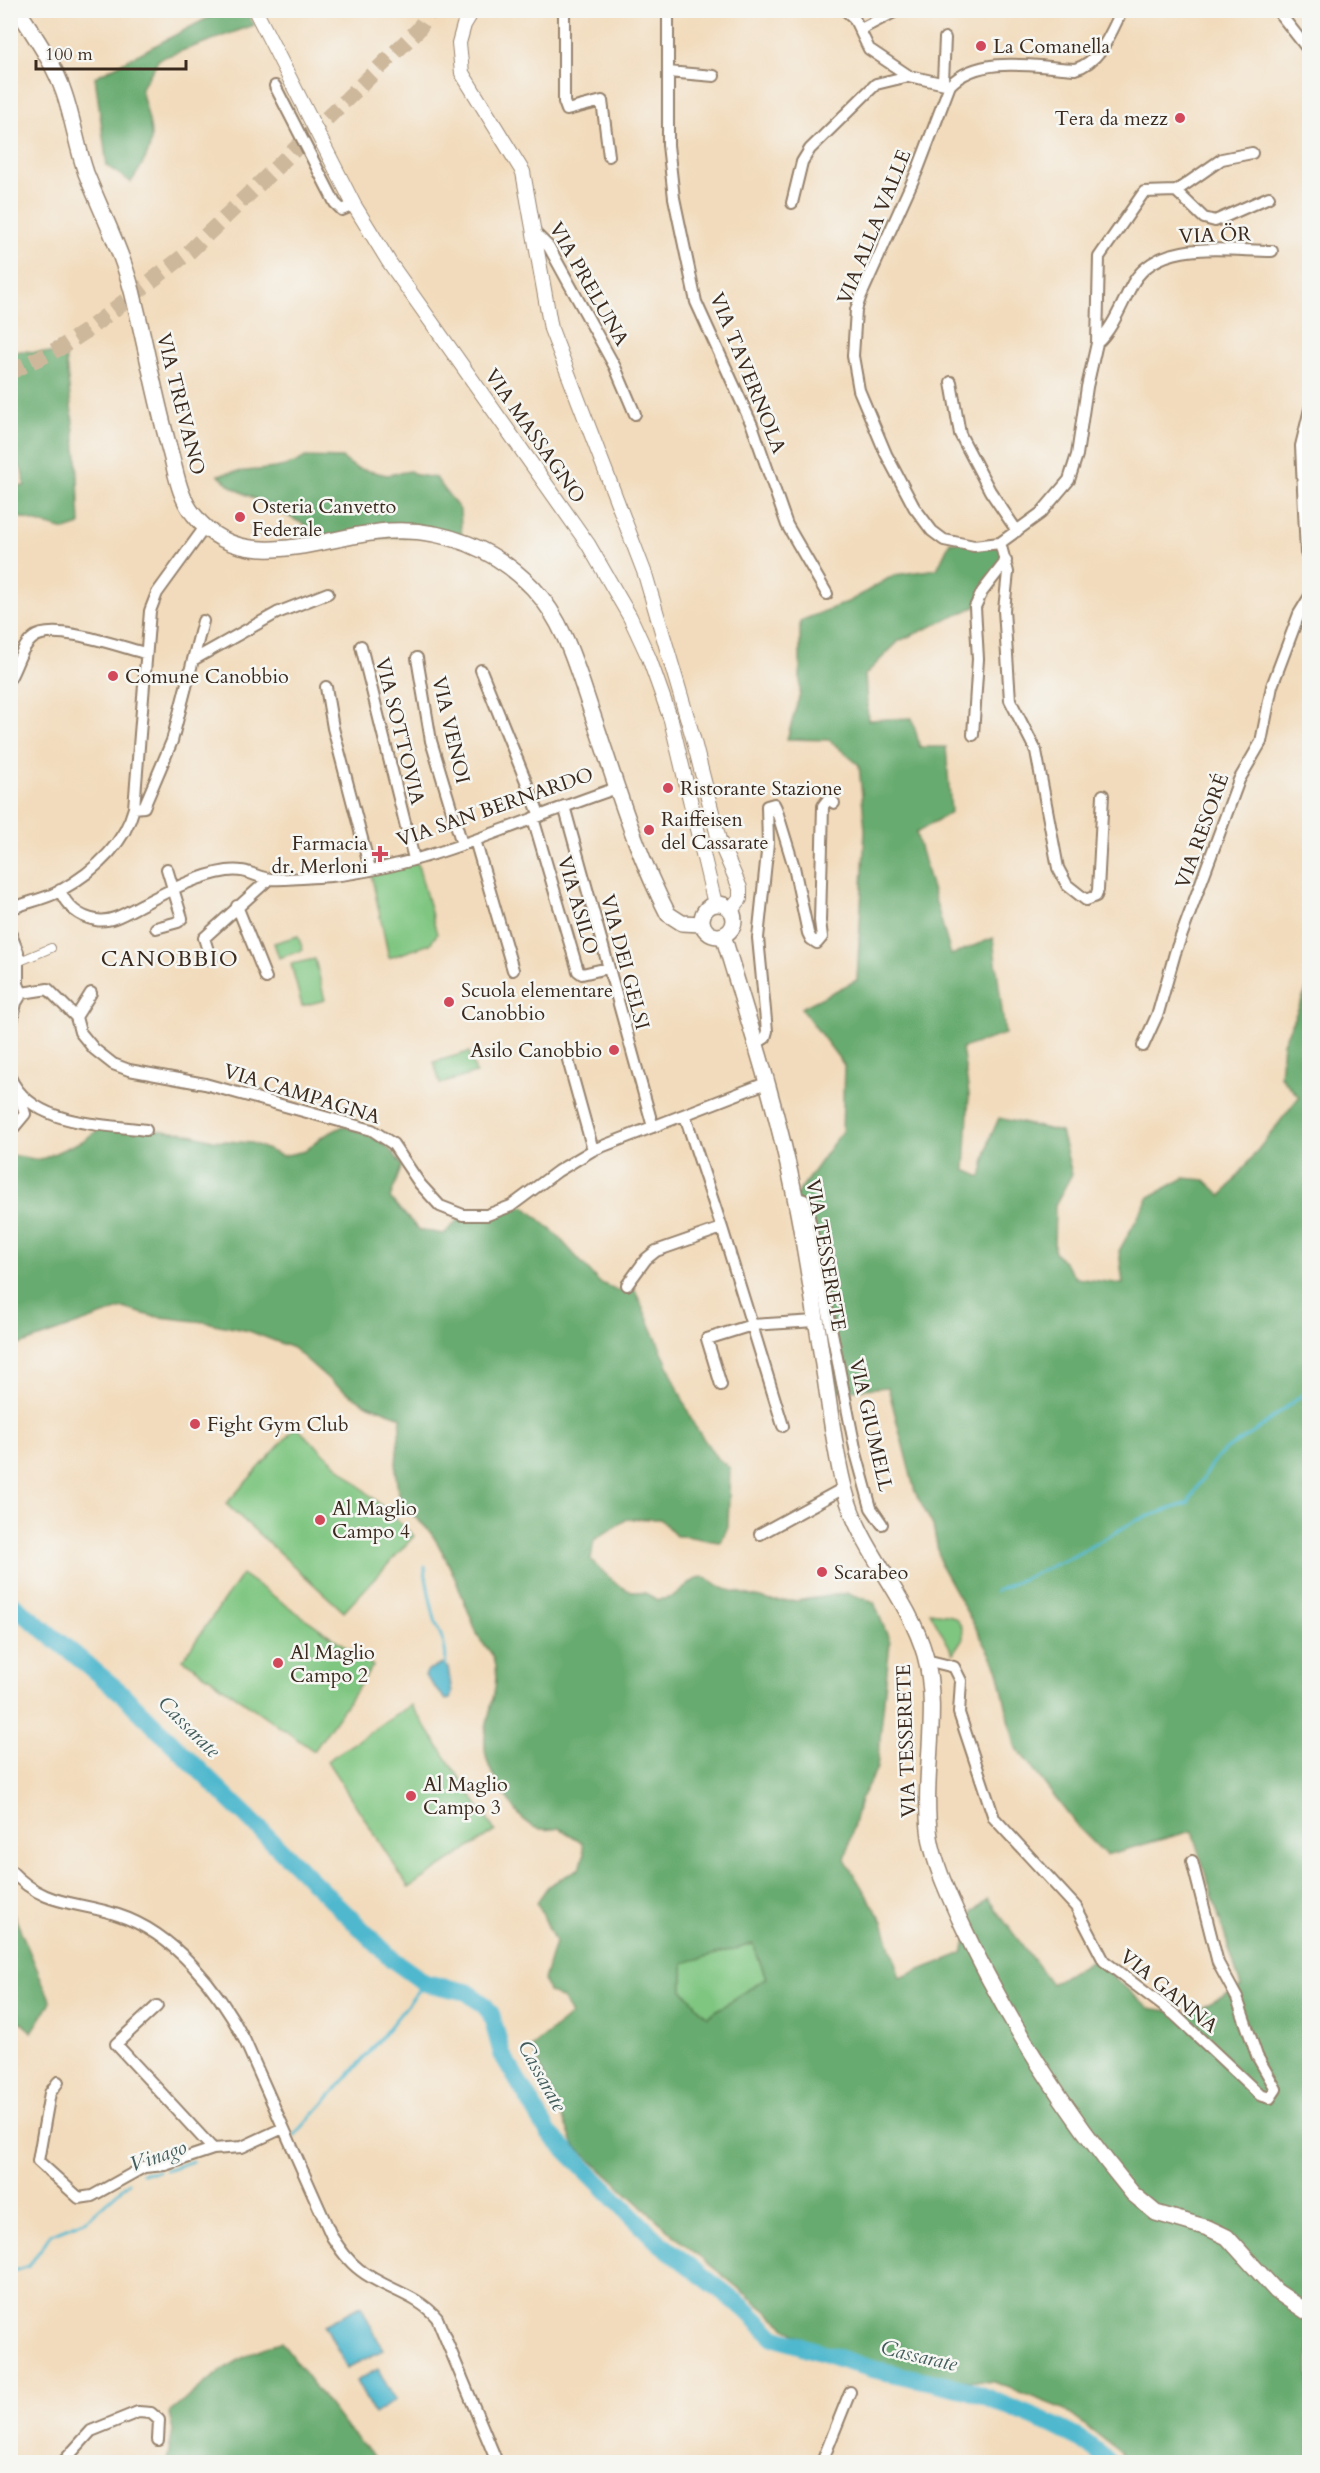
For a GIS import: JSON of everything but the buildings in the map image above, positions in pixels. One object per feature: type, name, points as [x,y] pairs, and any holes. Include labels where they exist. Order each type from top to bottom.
[{"type":"main road","name":"VIA TREVANO","points":[[18,10],[44,50],[64,93],[82,161],[125,266],[153,390],[181,491],[192,513],[205,527]]},
{"type":"main road","points":[[205,527],[237,544],[271,550],[388,531],[424,532],[462,541],[497,558],[534,589],[559,625],[618,788]]},
{"type":"main road","name":"VIA SAN BERNARDO","points":[[618,788],[668,914],[682,923],[702,924]]},
{"type":"main road","points":[[715,903],[724,904],[731,910],[734,925],[723,935],[708,933],[702,924],[705,909],[715,903]]},
{"type":"main road","name":"VIA TESSERETE","points":[[723,935],[766,1083],[795,1197],[844,1488],[856,1526],[912,1624],[926,1660],[930,1717],[926,1796],[934,1855],[978,1959],[1023,2039],[1093,2140],[1141,2202],[1165,2217],[1208,2228],[1227,2237],[1276,2292],[1310,2314]]},
{"type":"street","name":"VIA PRELUNA","points":[[473,10],[464,25],[459,43],[462,72],[523,172],[535,233],[549,247],[615,367],[635,414]]},
{"type":"street","points":[[564,10],[564,102],[567,110],[602,101],[609,156]]},
{"type":"street","name":"VIA TAVERNOLA","points":[[668,10],[668,145],[674,198],[696,302],[752,425],[787,525],[827,594]]},
{"type":"street","points":[[845,10],[861,29],[869,49],[909,76],[946,83],[976,68],[998,65],[1075,69],[1086,66],[1100,51],[1122,10]]},
{"type":"street","points":[[861,29],[898,10]]},
{"type":"street","points":[[1277,10],[1310,52]]},
{"type":"street","name":"VIA MASSAGNO","points":[[257,14],[354,205],[432,325],[588,544],[630,617],[652,665],[674,729],[715,903]]},
{"type":"street","name":"VIA ALLA VALLE","points":[[945,38],[946,83],[918,170],[858,304],[854,367],[864,403],[886,454],[908,496],[928,526],[950,542],[974,546],[1000,543]]},
{"type":"street","points":[[668,72],[714,76]]},
{"type":"street","points":[[792,203],[802,162],[810,149],[876,84],[909,76]]},
{"type":"street","points":[[275,86],[334,203],[342,210],[354,205]]},
{"type":"street","points":[[1103,795],[1098,890],[1096,896],[1086,900],[1067,885],[1058,868],[1036,751],[1010,700],[1004,610],[1008,582],[1006,561],[1000,543],[1049,506],[1072,473],[1086,387],[1097,343],[1099,257],[1144,192],[1176,191],[1222,159],[1252,153]]},
{"type":"street","points":[[1176,191],[1204,218],[1215,221],[1269,197]]},
{"type":"street","points":[[535,233],[546,311],[556,345],[645,574],[692,734],[719,840],[741,888],[740,899],[731,910]]},
{"type":"street","name":"VIA ÖR","points":[[1097,343],[1140,273],[1156,259],[1197,251],[1272,251]]},
{"type":"street","points":[[951,382],[960,434],[990,491],[1017,531]]},
{"type":"street","points":[[1310,408],[1301,446],[1306,553],[1310,558]]},
{"type":"street","points":[[11,908],[58,892],[118,846],[135,808],[147,625],[154,600],[205,527]]},
{"type":"street","points":[[973,735],[978,659],[975,607],[982,592],[1006,561]]},
{"type":"street","points":[[193,660],[277,614],[328,593]]},
{"type":"street","name":"VIA RESORÉ","points":[[1143,1046],[1158,1013],[1175,952],[1239,780],[1261,742],[1272,686],[1299,615],[1310,597]]},
{"type":"street","points":[[135,808],[144,807],[148,801],[160,766],[172,741],[203,621]]},
{"type":"street","points":[[10,678],[29,642],[46,632],[84,638],[145,653]]},
{"type":"street","name":"VIA SOTTOVIA","points":[[361,646],[414,859]]},
{"type":"street","name":"VIA VENOI","points":[[417,658],[431,741],[462,844]]},
{"type":"street","points":[[481,670],[536,817]]},
{"type":"street","points":[[326,687],[333,728],[370,869]]},
{"type":"street","name":"VIA SAN BERNARDO","points":[[58,892],[67,906],[97,920],[117,917],[206,875],[229,871],[250,871],[269,879],[332,876],[370,869],[414,859],[475,840],[618,788]]},
{"type":"street","points":[[755,1044],[765,1038],[767,1031],[758,938],[768,843],[767,806],[771,803],[777,808],[794,867],[808,933],[817,943],[822,937],[820,921],[823,806],[829,798],[834,803]]},
{"type":"street","name":"VIA DEI GELSI","points":[[564,806],[653,1127]]},
{"type":"street","name":"VIA ASILO","points":[[536,817],[578,971],[582,974],[608,968]]},
{"type":"street","points":[[475,840],[513,970]]},
{"type":"street","points":[[156,928],[182,919],[167,869]]},
{"type":"street","points":[[211,960],[204,938],[269,879]]},
{"type":"street","points":[[237,906],[266,978]]},
{"type":"street","points":[[10,932],[20,961],[16,1003],[10,1031]]},
{"type":"street","points":[[20,961],[51,948]]},
{"type":"street","name":"VIA CAMPAGNA","points":[[17,987],[48,989],[76,1017],[80,1032],[94,1049],[120,1067],[206,1084],[351,1123],[380,1134],[393,1144],[420,1184],[440,1206],[463,1215],[487,1215],[510,1206],[558,1171],[593,1150],[766,1083]]},
{"type":"street","points":[[76,1017],[92,993]]},
{"type":"street","points":[[568,1060],[593,1150]]},
{"type":"street","points":[[10,1077],[25,1114],[10,1132]]},
{"type":"street","points":[[17,1091],[55,1117],[146,1130]]},
{"type":"street","points":[[685,1116],[783,1426]]},
{"type":"street","name":"VIA GIUMELL","points":[[795,1197],[804,1200],[807,1207],[856,1453],[871,1508],[882,1524]]},
{"type":"street","points":[[627,1285],[646,1259],[656,1251],[722,1228]]},
{"type":"street","points":[[721,1385],[707,1339],[752,1325],[816,1321]]},
{"type":"street","points":[[760,1534],[844,1488]]},
{"type":"street","name":"VIA GANNA","points":[[926,1660],[954,1667],[958,1672],[961,1681],[959,1713],[994,1818],[1076,1907],[1102,1959],[1175,2015],[1260,2095],[1270,2098],[1276,2089],[1257,2056],[1237,1998],[1218,1963],[1192,1861]]},
{"type":"street","points":[[10,1870],[27,1886],[52,1899],[130,1919],[172,1947],[203,1978],[237,2025],[332,2237],[344,2254],[360,2270],[423,2305],[437,2318],[497,2463]]},
{"type":"street","points":[[157,2006],[116,2044],[213,2149]]},
{"type":"street","points":[[57,2082],[50,2093],[38,2161],[79,2199],[92,2196],[144,2167],[165,2165],[213,2149],[242,2147],[285,2132]]},
{"type":"street","points":[[822,2463],[850,2392]]},
{"type":"street","points":[[63,2463],[92,2431],[138,2412],[151,2413],[159,2420],[158,2440]]},
{"type":"green space","points":[[221,11],[246,11],[254,25],[159,59],[141,89],[150,128],[150,147],[131,182],[107,166],[95,77]]},
{"type":"green space","points":[[11,352],[65,354],[77,457],[80,525],[65,530],[11,515],[11,485],[25,486],[22,471],[11,448]]},
{"type":"green space","points":[[305,457],[342,458],[356,468],[387,475],[410,471],[417,475],[436,478],[460,510],[462,541],[440,535],[334,540],[232,487],[218,475],[286,466]]},
{"type":"green space","points":[[950,542],[1000,543],[1006,561],[975,607],[899,641],[865,675],[868,720],[912,718],[920,747],[946,747],[951,812],[916,833],[951,955],[993,938],[1005,1034],[962,1048],[969,1094],[965,1170],[981,1177],[990,1138],[999,1118],[1061,1132],[1072,1174],[1055,1205],[1054,1250],[1076,1278],[1123,1284],[1119,1251],[1149,1197],[1184,1178],[1205,1180],[1222,1196],[1299,1097],[1280,1076],[1283,1043],[1309,984],[1309,2462],[1122,2462],[1121,2452],[1063,2409],[994,2382],[952,2380],[850,2359],[796,2335],[677,2238],[574,2145],[532,2047],[571,2015],[563,1999],[548,1992],[544,1980],[555,1942],[537,1902],[548,1886],[580,1868],[584,1855],[582,1842],[559,1828],[544,1830],[528,1824],[518,1814],[491,1770],[486,1756],[485,1743],[496,1682],[493,1658],[478,1636],[458,1585],[440,1548],[429,1531],[405,1506],[399,1494],[396,1466],[401,1417],[364,1403],[334,1384],[293,1348],[249,1331],[204,1322],[151,1316],[123,1308],[11,1348],[11,1155],[40,1160],[84,1140],[105,1125],[182,1132],[213,1140],[252,1143],[282,1156],[305,1151],[322,1137],[343,1126],[377,1139],[402,1165],[390,1198],[419,1230],[444,1234],[463,1215],[524,1206],[555,1233],[599,1282],[616,1290],[635,1290],[694,1425],[716,1457],[730,1468],[728,1526],[721,1542],[676,1536],[660,1519],[627,1519],[594,1540],[591,1560],[614,1582],[627,1590],[645,1593],[658,1600],[673,1597],[697,1578],[704,1577],[725,1589],[772,1601],[795,1601],[848,1593],[874,1602],[890,1642],[877,1768],[860,1800],[845,1860],[883,1922],[900,1978],[963,1953],[973,1912],[988,1899],[1051,1984],[1094,1959],[1148,2008],[1190,2014],[1241,1987],[1192,1831],[1106,1855],[1078,1827],[1015,1746],[997,1666],[941,1566],[933,1526],[915,1492],[888,1387],[827,1392],[795,1197],[842,1131],[844,1065],[801,1008],[857,980],[865,830],[859,765],[829,740],[787,739],[800,694],[800,621],[850,601],[894,575],[937,569]],"holes":[[[753,1944],[766,1978],[707,2017],[683,1990],[683,1963]]]},
{"type":"green space","points":[[416,858],[437,934],[430,944],[389,958],[370,869]]},
{"type":"green space","points":[[298,936],[303,950],[279,958],[274,943]]},
{"type":"green space","points":[[315,959],[325,1000],[302,1006],[291,964]]},
{"type":"green space","points":[[469,1052],[476,1073],[440,1084],[434,1062]]},
{"type":"green space","name":"Al Maglio Campo 4","points":[[296,1427],[414,1536],[344,1612],[226,1504]]},
{"type":"green space","name":"Al Maglio Campo 2","points":[[242,1574],[373,1666],[314,1751],[183,1659]]},
{"type":"green space","points":[[930,1612],[954,1617],[961,1625],[963,1638],[953,1653]]},
{"type":"green space","name":"Al Maglio Campo 3","points":[[411,1705],[495,1831],[409,1888],[327,1761]]},
{"type":"green space","points":[[11,1908],[51,2002],[32,2032],[11,2014]]},
{"type":"green space","points":[[753,1944],[766,1978],[707,2017],[683,1990],[683,1962]]},
{"type":"green space","points":[[281,2342],[344,2425],[380,2462],[167,2462],[173,2431],[169,2413],[208,2381],[236,2362],[265,2347]]},
{"type":"water","points":[[442,1664],[448,1668],[452,1693],[450,1699],[446,1700],[425,1676],[428,1670]]},
{"type":"water","points":[[361,2306],[383,2350],[347,2368],[325,2325]]},
{"type":"water","points":[[378,2369],[395,2400],[374,2414],[356,2381]]},
{"type":"waterway","points":[[996,1591],[1074,1556],[1135,1521],[1188,1503],[1212,1463],[1225,1450],[1253,1433],[1310,1389]]},
{"type":"waterway","points":[[425,1567],[433,1612],[445,1649],[445,1665]]},
{"type":"waterway","name":"Cassarate","points":[[10,1602],[119,1691],[393,1960],[425,1983],[467,1992],[484,2005],[491,2014],[502,2054],[548,2132],[657,2241],[744,2308],[774,2337],[872,2369],[968,2390],[1082,2440],[1110,2462]]},
{"type":"waterway","name":"Vinago","points":[[295,2135],[367,2055],[425,1983]]},
{"type":"waterway","name":"Cassarate","points":[[484,2005],[491,2001]]},
{"type":"waterway","name":"Vinago","points":[[166,2170],[193,2161]]},
{"type":"waterway","name":"Vinago","points":[[142,2173],[159,2171]]},
{"type":"waterway","name":"Vinago","points":[[10,2272],[29,2266],[51,2234],[87,2220],[129,2182]]},
{"type":"tunnel","points":[[10,372],[60,348],[86,331],[189,252],[418,30],[431,10]]},
{"type":"place","name":"La Comanella","points":[[981,46]]},
{"type":"place","name":"Tera da mezz","points":[[1180,118]]},
{"type":"place","name":"Osteria Canvetto Federale","points":[[240,517]]},
{"type":"place","name":"Comune Canobbio","points":[[113,676]]},
{"type":"place","name":"Ristorante Stazione","points":[[668,788]]},
{"type":"place","name":"Raiffeisen del Cassarate","points":[[649,830]]},
{"type":"place","name":"Farmacia dr. Merloni","points":[[380,854]]},
{"type":"place","name":"Scuola elementare Canobbio","points":[[449,1002]]},
{"type":"place","name":"Asilo Canobbio","points":[[614,1050]]},
{"type":"place","name":"Fight Gym Club","points":[[195,1424]]},
{"type":"place","name":"Al Maglio Campo 4","points":[[320,1520]]},
{"type":"place","name":"Scarabeo","points":[[822,1572]]},
{"type":"place","name":"Al Maglio Campo 2","points":[[278,1663]]},
{"type":"place","name":"Al Maglio Campo 3","points":[[411,1796]]},
{"type":"district","name":"CANOBBIO","points":[[170,959]]}]
